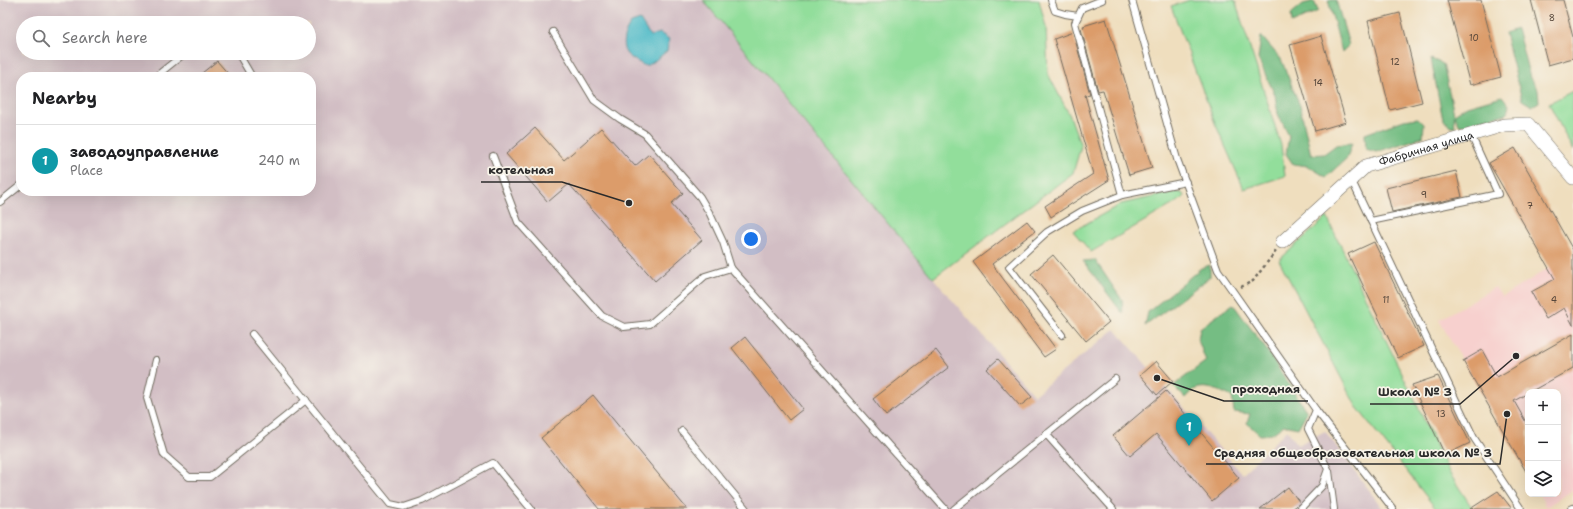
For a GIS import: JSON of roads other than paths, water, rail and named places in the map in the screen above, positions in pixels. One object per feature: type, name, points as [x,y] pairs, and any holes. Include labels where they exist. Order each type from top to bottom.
[{"type":"street","name":"Фабричная улица","points":[[1282,242],[1366,166],[1504,125],[1528,124],[1573,178]]},
{"type":"lane","points":[[1051,0],[1055,11],[1078,16]]},
{"type":"lane","points":[[1102,0],[1082,8],[1075,23],[1122,195]]},
{"type":"lane","points":[[1132,0],[1177,159],[1218,270],[1316,410],[1393,509]]},
{"type":"lane","points":[[553,32],[594,100],[620,119],[645,134],[700,197],[723,242],[731,268],[945,509]]},
{"type":"lane","points":[[161,72],[176,60]]},
{"type":"lane","points":[[242,60],[249,72]]},
{"type":"lane","points":[[1371,221],[1498,194],[1471,135]]},
{"type":"lane","points":[[493,156],[518,222],[602,316],[624,327],[650,324],[705,276],[731,268]]},
{"type":"lane","points":[[1351,179],[1474,438],[1521,509]]},
{"type":"lane","points":[[1062,335],[1009,267],[1047,232],[1082,211],[1122,195],[1186,182]]},
{"type":"lane","points":[[0,202],[16,189]]},
{"type":"lane","points":[[252,334],[390,504],[404,507],[422,501],[493,463],[531,509]]},
{"type":"lane","points":[[156,360],[147,398],[164,455],[189,478],[210,478],[306,400]]},
{"type":"lane","points":[[954,509],[1115,379]]},
{"type":"lane","points":[[1316,410],[1308,429],[1328,469],[1334,509]]},
{"type":"lane","points":[[682,431],[746,509]]},
{"type":"lane","points":[[1046,434],[1113,509]]},
{"type":"lane","points":[[1300,509],[1322,486],[1328,469]]},
{"type":"water","points":[[640,20],[650,36],[660,33],[669,39],[667,51],[652,63],[645,66],[627,55],[623,46],[625,34],[629,26],[631,23]]},
{"type":"place","name":"котельная","points":[[629,203]]},
{"type":"place","name":"Школа № 3","points":[[1516,356]]},
{"type":"place","name":"проходная","points":[[1157,378]]},
{"type":"place","name":"Средняя общеобразовательная школа № 3","points":[[1507,414]]},
{"type":"place","name":"заводоуправление","points":[[1189,446]]}]
